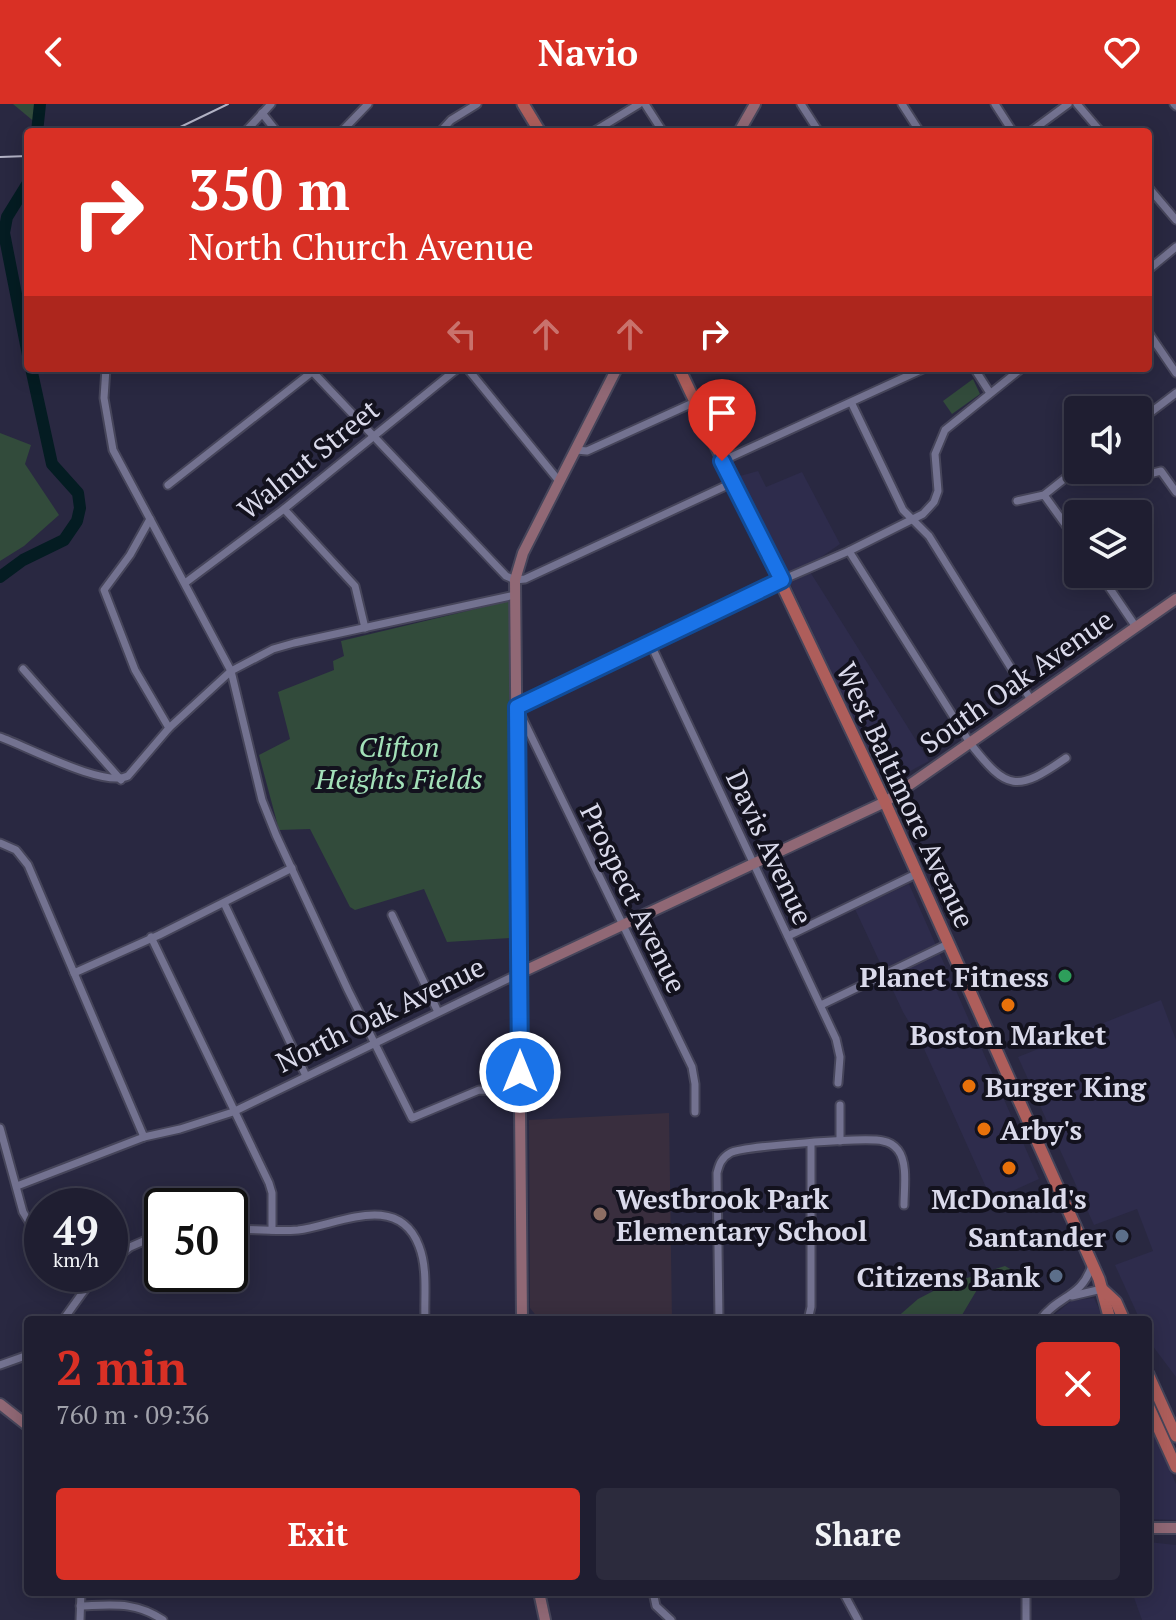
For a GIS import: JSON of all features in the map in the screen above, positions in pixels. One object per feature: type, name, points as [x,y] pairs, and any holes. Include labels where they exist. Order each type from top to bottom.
[{"type":"main road","points":[[523,104],[538,128]]},
{"type":"main road","points":[[741,128],[755,104]]},
{"type":"main road","points":[[522,1316],[515,580],[523,553],[615,372]]},
{"type":"main road","name":"West Baltimore Avenue","points":[[681,372],[885,802],[1102,1289]]},
{"type":"main road","name":"South Oak Avenue","points":[[885,802],[1176,599]]},
{"type":"main road","name":"North Oak Avenue","points":[[520,973],[885,802]]},
{"type":"main road","points":[[1102,1289],[1108,1316]]},
{"type":"main road","points":[[1102,1289],[1116,1302],[1122,1316]]},
{"type":"main road","points":[[1152,1389],[1176,1436]]},
{"type":"main road","points":[[0,1404],[24,1423]]},
{"type":"main road","points":[[1152,1414],[1176,1467]]},
{"type":"main road","points":[[1152,1528],[1176,1528]]},
{"type":"main road","points":[[540,1596],[545,1620]]},
{"type":"street","points":[[249,128],[271,104]]},
{"type":"street","points":[[345,128],[368,104]]},
{"type":"street","points":[[443,128],[477,104]]},
{"type":"street","points":[[600,128],[639,104]]},
{"type":"street","points":[[645,104],[660,128]]},
{"type":"street","points":[[801,104],[816,128]]},
{"type":"street","points":[[902,104],[917,128]]},
{"type":"street","points":[[995,104],[1010,128]]},
{"type":"street","points":[[1035,128],[1068,104]]},
{"type":"street","points":[[1077,104],[1098,128]]},
{"type":"street","points":[[262,113],[274,128]]},
{"type":"street","points":[[1152,192],[1176,220]]},
{"type":"street","points":[[1152,267],[1176,247]]},
{"type":"street","points":[[1152,338],[1176,373]]},
{"type":"street","points":[[106,372],[104,398],[113,450],[231,671],[262,800],[412,1118],[479,1090],[520,1091]]},
{"type":"street","points":[[168,485],[309,372]]},
{"type":"street","points":[[316,372],[506,576],[515,580],[525,579],[732,483]]},
{"type":"street","name":"Walnut Street","points":[[185,583],[284,509],[453,372]]},
{"type":"street","points":[[470,372],[559,481]]},
{"type":"street","points":[[722,461],[917,372]]},
{"type":"street","points":[[977,372],[990,393]]},
{"type":"street","points":[[517,707],[913,519],[931,506],[938,491],[935,454],[940,438],[952,423],[1017,372]]},
{"type":"street","points":[[1152,411],[1176,393]]},
{"type":"street","points":[[576,450],[587,451],[695,402]]},
{"type":"street","points":[[852,404],[903,510],[929,536],[1031,700]]},
{"type":"street","points":[[1153,473],[1161,471],[1176,492]]},
{"type":"street","points":[[1017,501],[1044,495],[1064,479]]},
{"type":"street","points":[[1044,495],[1064,523]]},
{"type":"street","points":[[284,509],[355,586],[360,595],[365,628]]},
{"type":"street","points":[[150,519],[130,555],[104,590],[135,670],[169,728]]},
{"type":"street","points":[[849,551],[970,743],[991,770],[1024,783],[1066,758]]},
{"type":"street","points":[[1110,588],[1136,627]]},
{"type":"street","points":[[0,737],[91,773],[121,780],[128,776],[169,728],[231,671],[273,649],[515,595]]},
{"type":"street","name":"Davis Avenue","points":[[651,645],[836,1039],[840,1057],[838,1083]]},
{"type":"street","points":[[23,669],[121,780]]},
{"type":"street","name":"Prospect Avenue","points":[[517,707],[692,1067],[695,1112]]},
{"type":"street","points":[[0,843],[16,850],[28,865],[144,1137]]},
{"type":"street","points":[[74,973],[292,868]]},
{"type":"street","points":[[788,936],[916,874]]},
{"type":"street","points":[[224,903],[306,1076]]},
{"type":"street","points":[[392,915],[438,1012]]},
{"type":"street","points":[[151,937],[269,1183],[272,1230]]},
{"type":"street","points":[[821,1005],[948,944]]},
{"type":"street","name":"North Oak Avenue","points":[[17,1186],[144,1137],[233,1112],[520,973]]},
{"type":"street","points":[[840,1105],[840,1141]]},
{"type":"street","points":[[0,1128],[24,1214]]},
{"type":"street","points":[[719,1316],[717,1173],[719,1164],[727,1154],[748,1148],[882,1141],[897,1148],[903,1164],[904,1205]]},
{"type":"street","points":[[809,1316],[811,1144]]},
{"type":"street","points":[[248,1229],[300,1230],[365,1214],[383,1215],[400,1222],[413,1234],[421,1252],[425,1316]]},
{"type":"street","points":[[1043,1316],[1085,1284],[1092,1265]]},
{"type":"street","points":[[1065,1298],[1102,1289]]},
{"type":"street","points":[[65,1316],[80,1292]]},
{"type":"street","points":[[0,1365],[24,1356]]},
{"type":"street","points":[[80,1620],[81,1596]]},
{"type":"street","points":[[654,1596],[656,1606],[671,1620]]},
{"type":"street","points":[[845,1596],[858,1620]]},
{"type":"street","points":[[1026,1596],[1026,1620]]},
{"type":"street","points":[[80,1606],[128,1605],[147,1610],[163,1620]]},
{"type":"shaded area","points":[[758,471],[766,487],[802,472],[840,544],[807,567],[929,761],[884,785],[740,476]]},
{"type":"shaded area","points":[[909,884],[1039,1179],[999,1197],[989,1194],[921,1042],[903,1012],[855,909]]},
{"type":"shaded area","points":[[1161,1000],[1176,1040],[1176,1377],[1152,1345],[1152,1316],[1138,1316],[1115,1265],[1153,1251],[1137,1209],[1094,1225],[1018,1057]]},
{"type":"shaded area","name":"Westbrook Park Elementary School","points":[[669,1113],[672,1316],[536,1316],[530,1308],[529,1120]]},
{"type":"shaded area","points":[[1094,1298],[1102,1316],[1053,1316],[1071,1301]]},
{"type":"shaded area","points":[[1152,1429],[1176,1484],[1176,1520],[1152,1519]]},
{"type":"shaded area","points":[[1152,1542],[1176,1545],[1176,1620],[1142,1620],[1133,1596],[1152,1596]]},
{"type":"green space","points":[[13,104],[46,104],[37,124]]},
{"type":"green space","points":[[973,379],[980,394],[952,414],[943,401]]},
{"type":"green space","points":[[0,433],[31,445],[25,464],[59,515],[24,546],[0,561]]},
{"type":"green space","name":"Clifton Heights Fields","points":[[509,601],[510,938],[447,942],[424,889],[355,910],[350,907],[310,829],[279,830],[259,755],[290,739],[278,692],[334,670],[333,661],[344,656],[341,641]]},
{"type":"green space","points":[[1005,1266],[1019,1274],[1014,1284],[999,1277],[981,1283],[961,1316],[899,1316],[918,1299],[945,1285]]},
{"type":"waterway","points":[[37,128],[40,104]]},
{"type":"waterway","points":[[24,189],[7,217],[4,233],[24,335]]},
{"type":"waterway","points":[[0,577],[23,560],[64,540],[77,521],[80,508],[78,493],[52,464],[32,372]]},
{"type":"tram line","points":[[178,128],[228,104]]},
{"type":"tram line","points":[[0,157],[24,156]]},
{"type":"place","name":"Planet Fitness","points":[[1065,976]]},
{"type":"place","name":"Boston Market","points":[[1008,1005]]},
{"type":"place","name":"Burger King","points":[[969,1086]]},
{"type":"place","name":"Arby's","points":[[984,1129]]},
{"type":"place","name":"McDonald's","points":[[1009,1168]]},
{"type":"place","name":"Westbrook Park Elementary School","points":[[600,1214]]},
{"type":"place","name":"Santander","points":[[1122,1236]]},
{"type":"place","name":"Citizens Bank","points":[[1056,1276]]},
{"type":"route","points":[[520,1072],[517,707],[782,580],[722,461]]}]
